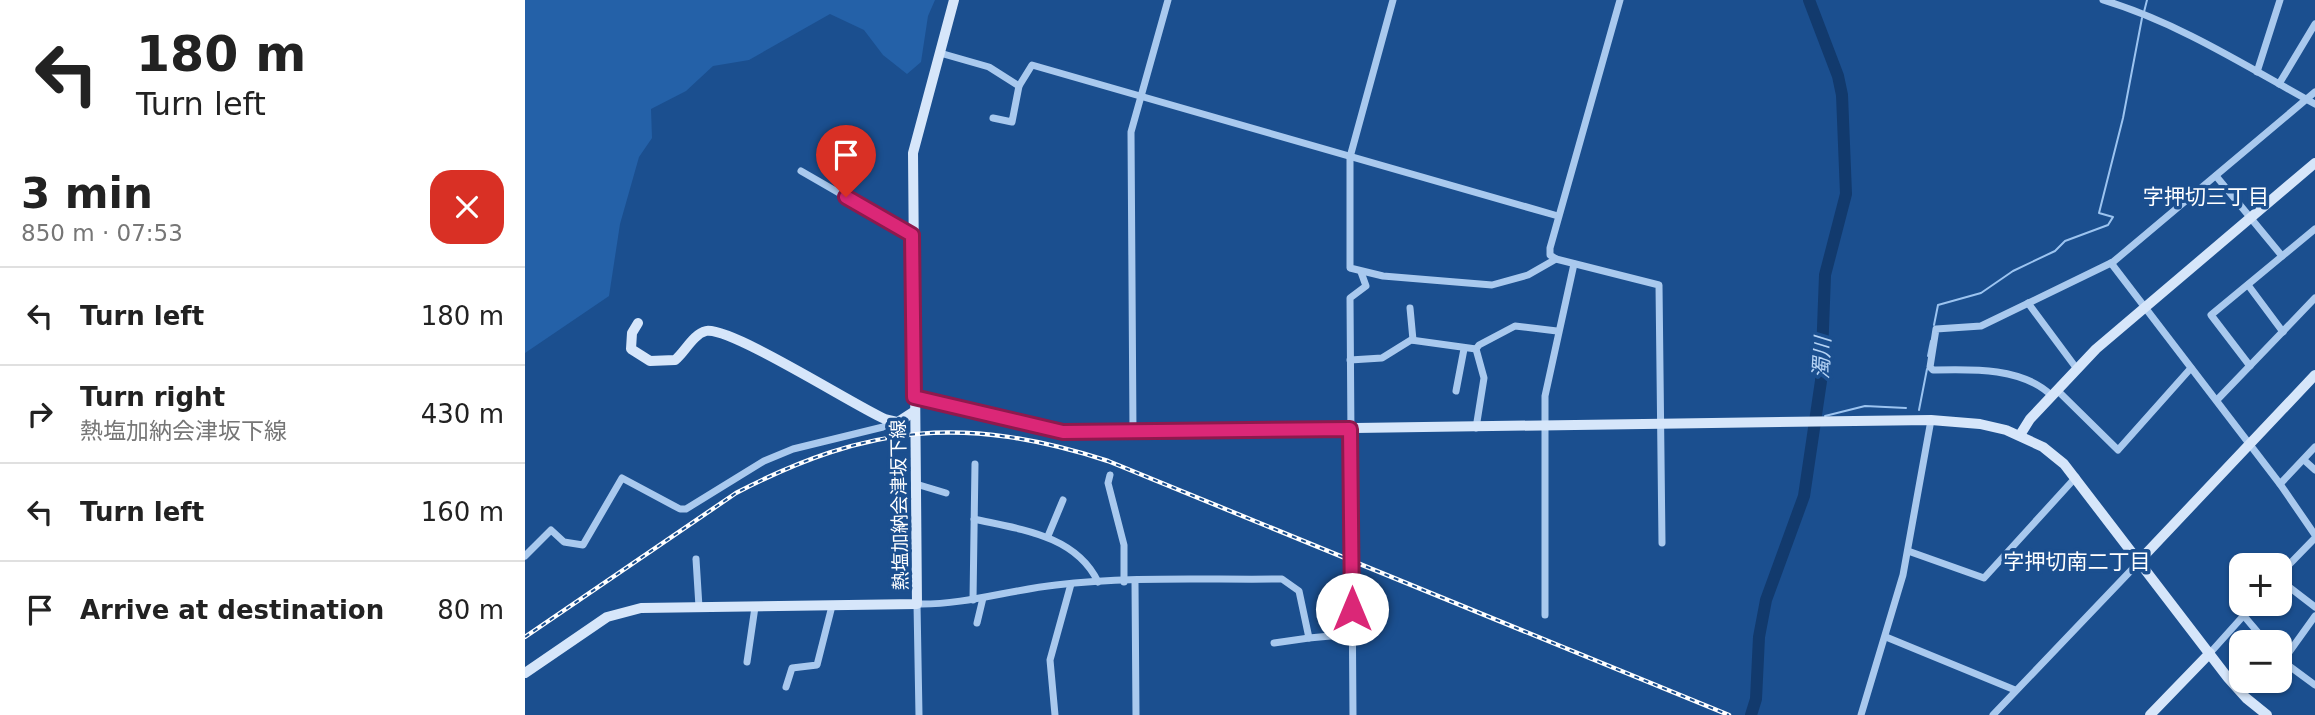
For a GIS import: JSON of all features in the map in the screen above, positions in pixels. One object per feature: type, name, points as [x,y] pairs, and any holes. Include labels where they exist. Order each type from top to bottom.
[{"type":"street","name":"熱塩加納会津坂下線","points":[[525,673],[590,627],[620,612],[641,608],[917,604],[913,153],[954,0]]},
{"type":"street","points":[[1133,432],[1131,132],[1168,0]]},
{"type":"street","points":[[1393,0],[1350,157],[1350,268],[1361,272],[1492,285],[1528,275],[1556,259]]},
{"type":"street","points":[[1620,0],[1558,216],[1550,255],[1574,264],[1659,285],[1662,543]]},
{"type":"street","points":[[2103,0],[2140,11],[2205,42],[2315,104]]},
{"type":"street","points":[[2257,72],[2280,0]]},
{"type":"street","points":[[2279,84],[2315,24]]},
{"type":"street","points":[[940,53],[989,67],[1019,86]]},
{"type":"street","points":[[993,118],[1012,122],[1019,86],[1032,65],[1558,216]]},
{"type":"street","points":[[2191,368],[2118,450],[2055,393],[2029,381],[1998,373],[1966,369],[1933,370],[1930,367],[1936,329],[1981,326],[2111,263],[2315,93]]},
{"type":"street","points":[[2020,435],[2077,369],[2145,307],[2315,163]]},
{"type":"street","points":[[801,171],[912,235]]},
{"type":"street","points":[[2216,176],[2282,256]]},
{"type":"street","points":[[2250,366],[2211,315],[2315,229]]},
{"type":"street","points":[[2111,263],[2280,484],[2315,536],[2292,561]]},
{"type":"street","points":[[1545,615],[1546,388],[1574,264]]},
{"type":"street","points":[[1353,715],[1350,298],[1366,286],[1361,272]]},
{"type":"street","points":[[2248,285],[2283,332]]},
{"type":"street","points":[[2217,400],[2315,298]]},
{"type":"street","points":[[2028,303],[2077,369]]},
{"type":"street","points":[[1410,308],[1413,340]]},
{"type":"street","points":[[638,323],[632,333],[631,349],[650,361],[675,360],[698,335],[714,331],[765,354],[891,421],[898,422],[915,411]]},
{"type":"street","points":[[1350,360],[1382,358],[1413,340],[1476,349],[1515,326],[1557,331]]},
{"type":"street","points":[[1456,391],[1464,349]]},
{"type":"street","points":[[1476,349],[1483,378],[1476,428]]},
{"type":"street","points":[[1993,715],[2315,375]]},
{"type":"street","points":[[914,397],[1050,431],[1476,428],[1931,420],[1980,424],[2020,435],[2043,447],[2076,477],[2246,698],[2267,715]]},
{"type":"street","points":[[1861,715],[1886,637],[1908,551],[1931,420]]},
{"type":"street","points":[[525,556],[551,530],[563,542],[583,545],[622,478],[680,509],[685,509],[767,460],[793,449],[883,427],[891,421]]},
{"type":"street","points":[[2280,484],[2315,447]]},
{"type":"street","points":[[2304,460],[2315,470]]},
{"type":"street","points":[[973,600],[975,464]]},
{"type":"street","points":[[1110,475],[1108,483],[1125,548],[1124,582]]},
{"type":"street","points":[[1908,551],[1984,578],[2076,477]]},
{"type":"street","points":[[916,484],[946,493]]},
{"type":"street","points":[[1048,536],[1063,500]]},
{"type":"street","points":[[974,519],[1048,536],[1090,565],[1098,582]]},
{"type":"street","points":[[696,559],[699,607]]},
{"type":"street","points":[[919,715],[917,604],[942,605],[1098,582],[1288,580],[1303,599],[1309,638]]},
{"type":"street","points":[[1135,582],[1136,715]]},
{"type":"street","points":[[1055,715],[1050,660],[1071,584]]},
{"type":"street","points":[[2292,589],[2315,607]]},
{"type":"street","points":[[977,623],[983,598]]},
{"type":"street","points":[[786,687],[792,668],[817,665],[832,606]]},
{"type":"street","points":[[747,662],[755,607]]},
{"type":"street","points":[[2150,715],[2244,616],[2256,630]]},
{"type":"street","points":[[2292,646],[2315,616]]},
{"type":"street","points":[[1273,643],[1352,634]]},
{"type":"street","points":[[1886,637],[2015,690]]},
{"type":"street","points":[[2292,669],[2315,685]]},
{"type":"shaded area","points":[[525,0],[935,0],[928,16],[921,62],[907,74],[883,55],[864,30],[830,14],[749,60],[713,66],[686,91],[651,109],[652,138],[639,157],[620,224],[609,296],[525,353]]},
{"type":"waterway","name":"濁川","points":[[1751,715],[1756,699],[1759,637],[1766,600],[1804,496],[1821,381],[1825,275],[1846,194],[1842,95],[1838,76],[1809,0]]},
{"type":"waterway","points":[[2144,12],[2147,0]]},
{"type":"waterway","points":[[1934,325],[1938,305],[1981,293],[2013,271],[2055,251],[2065,241],[2108,225],[2113,217],[2099,213],[2123,118],[2142,18]]},
{"type":"waterway","points":[[1928,356],[1931,341]]},
{"type":"waterway","points":[[1919,410],[1927,369]]},
{"type":"waterway","points":[[1825,416],[1865,406],[1906,408]]},
{"type":"railway","points":[[525,637],[736,493],[784,470],[830,452],[874,440],[918,434],[963,433],[1008,437],[1056,446],[1108,461],[1729,715]]},
{"type":"district","name":"字押切三丁目","points":[[2206,197]]},
{"type":"district","name":"字押切南二丁目","points":[[2077,562]]},
{"type":"route","points":[[846,197],[912,235],[914,397],[1063,432],[1350,429],[1352,609]]}]
